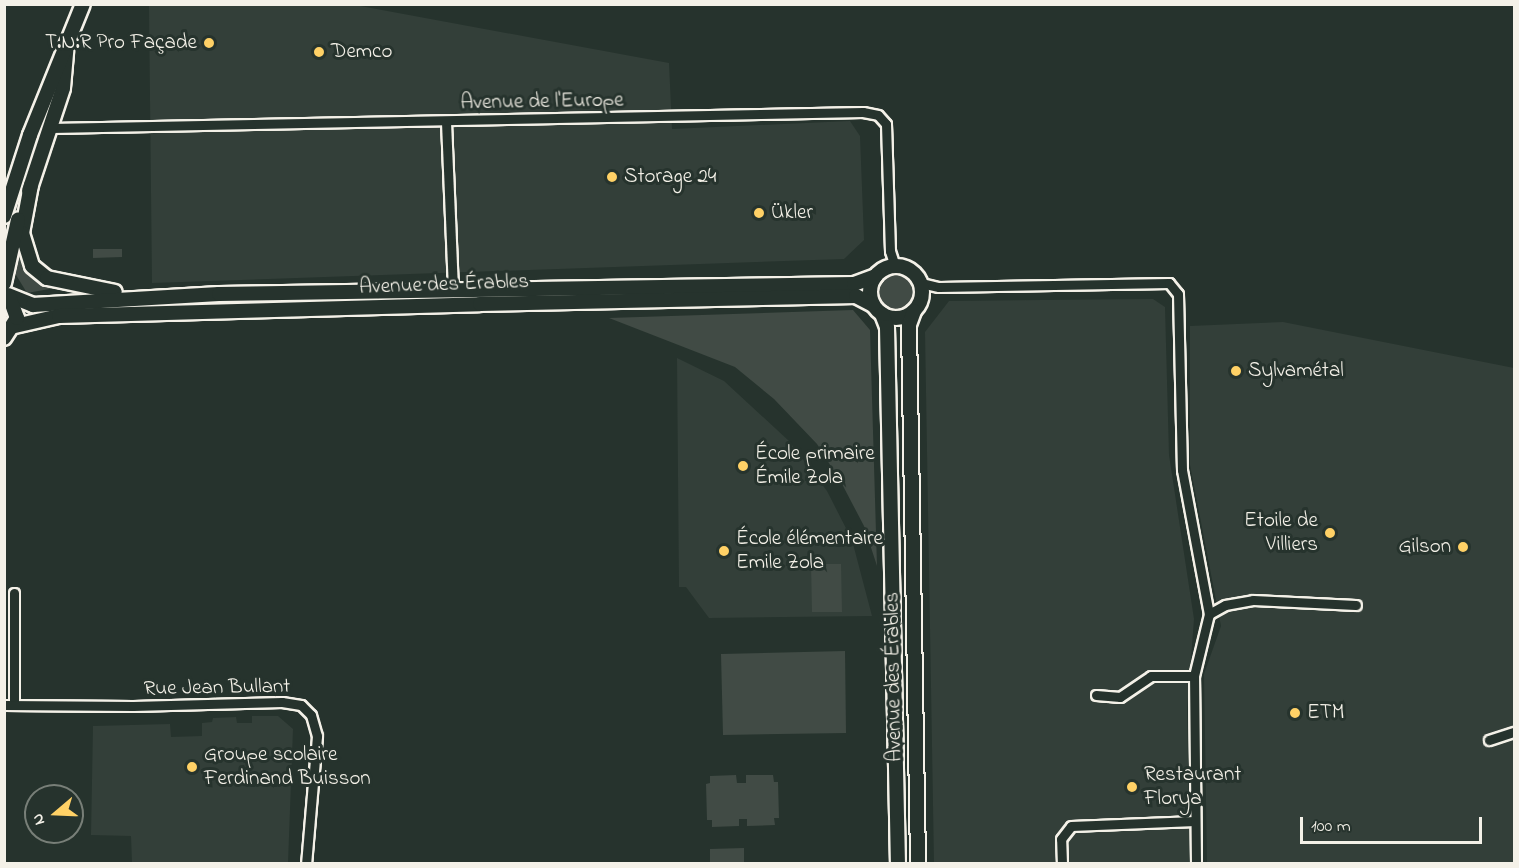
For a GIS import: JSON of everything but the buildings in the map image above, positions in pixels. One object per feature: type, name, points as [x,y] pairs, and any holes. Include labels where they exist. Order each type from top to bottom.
[{"type":"main road","points":[[4,216],[30,135],[83,4]]},
{"type":"main road","points":[[4,338],[15,326],[16,310],[6,290],[14,229],[32,185],[63,88],[66,50]]},
{"type":"main road","name":"Avenue des Érables","points":[[32,185],[22,233],[24,250],[32,266],[47,278],[106,292],[219,294],[453,292],[854,284],[876,276]]},
{"type":"main road","points":[[894,266],[910,270],[921,283],[922,298],[914,311],[898,318],[878,309],[870,290],[876,276],[894,266]]},
{"type":"main road","name":"Avenue des Érables","points":[[6,290],[33,305],[219,294]]},
{"type":"main road","name":"Avenue des Érables","points":[[15,326],[59,316],[856,296],[878,309],[888,344],[898,864]]},
{"type":"main road","name":"Avenue des Érables","points":[[914,311],[909,326],[918,864]]},
{"type":"street","name":"Avenue de l'Europe","points":[[51,128],[863,112],[878,115],[886,124],[890,251],[894,266]]},
{"type":"street","points":[[446,122],[453,292]]},
{"type":"street","points":[[921,283],[939,287],[1169,284],[1178,294],[1182,470],[1209,614],[1194,676],[1196,864]]},
{"type":"street","points":[[9,705],[14,593]]},
{"type":"street","points":[[1209,614],[1225,605],[1253,600],[1356,604]]},
{"type":"street","points":[[1096,695],[1120,697],[1151,676],[1194,676]]},
{"type":"street","name":"Rue Jean Bullant","points":[[9,705],[133,706],[282,702],[301,705],[311,715],[317,736],[306,864]]},
{"type":"street","points":[[1489,740],[1515,732]]},
{"type":"street","points":[[1062,864],[1061,839],[1071,826],[1195,821]]},
{"type":"shaded area","points":[[149,5],[355,5],[669,63],[672,129],[850,121],[860,136],[864,240],[844,259],[152,283]]},
{"type":"shaded area","points":[[29,169],[31,174],[4,255],[4,233],[23,171]]},
{"type":"shaded area","points":[[15,248],[31,274],[55,288],[27,293],[13,270]]},
{"type":"shaded area","points":[[93,249],[122,249],[122,257],[93,258]]},
{"type":"shaded area","points":[[896,274],[909,279],[914,292],[909,305],[896,310],[883,305],[878,292],[883,279]]},
{"type":"shaded area","points":[[1153,299],[1165,307],[1169,455],[1194,619],[1187,710],[1190,863],[934,863],[925,332],[949,301]]},
{"type":"shaded area","points":[[853,310],[870,330],[877,566],[864,526],[842,484],[817,444],[774,399],[735,367],[609,318]]},
{"type":"shaded area","points":[[1283,322],[1514,368],[1514,863],[1207,863],[1204,674],[1221,626],[1190,465],[1190,326]]},
{"type":"shaded area","name":"École primaire Émile Zola","points":[[677,358],[724,381],[789,441],[827,491],[852,540],[872,616],[709,618],[686,587],[679,587]]},
{"type":"shaded area","points":[[811,564],[841,564],[842,612],[812,612]]},
{"type":"shaded area","points":[[845,651],[846,733],[723,735],[721,654]]},
{"type":"shaded area","name":"Groupe scolaire Ferdinand Buisson","points":[[252,716],[278,716],[293,729],[288,863],[132,863],[131,836],[91,835],[93,726],[170,724],[171,737],[202,736],[202,723],[212,722],[213,718],[236,717],[237,723],[252,723]]},
{"type":"shaded area","points":[[736,775],[737,783],[746,783],[746,775],[773,775],[774,782],[778,782],[779,818],[774,818],[775,825],[747,826],[747,819],[739,819],[739,826],[712,827],[712,820],[707,820],[706,784],[710,783],[710,776]]},
{"type":"shaded area","points":[[744,848],[744,863],[710,863],[710,849]]},
{"type":"place","name":"T.N.R Pro Façade","points":[[209,43]]},
{"type":"place","name":"Demco","points":[[319,52]]},
{"type":"place","name":"Storage 24","points":[[612,177]]},
{"type":"place","name":"Ükler","points":[[759,213]]},
{"type":"place","name":"Sylvamétal","points":[[1236,371]]},
{"type":"place","name":"École primaire Émile Zola","points":[[743,466]]},
{"type":"place","name":"Etoile de Villiers","points":[[1330,533]]},
{"type":"place","name":"Gilson","points":[[1463,547]]},
{"type":"place","name":"École élémentaire Emile Zola","points":[[724,551]]},
{"type":"place","name":"ETM","points":[[1295,713]]},
{"type":"place","name":"Groupe scolaire Ferdinand Buisson","points":[[192,767]]},
{"type":"place","name":"Restaurant Florya","points":[[1132,787]]}]
